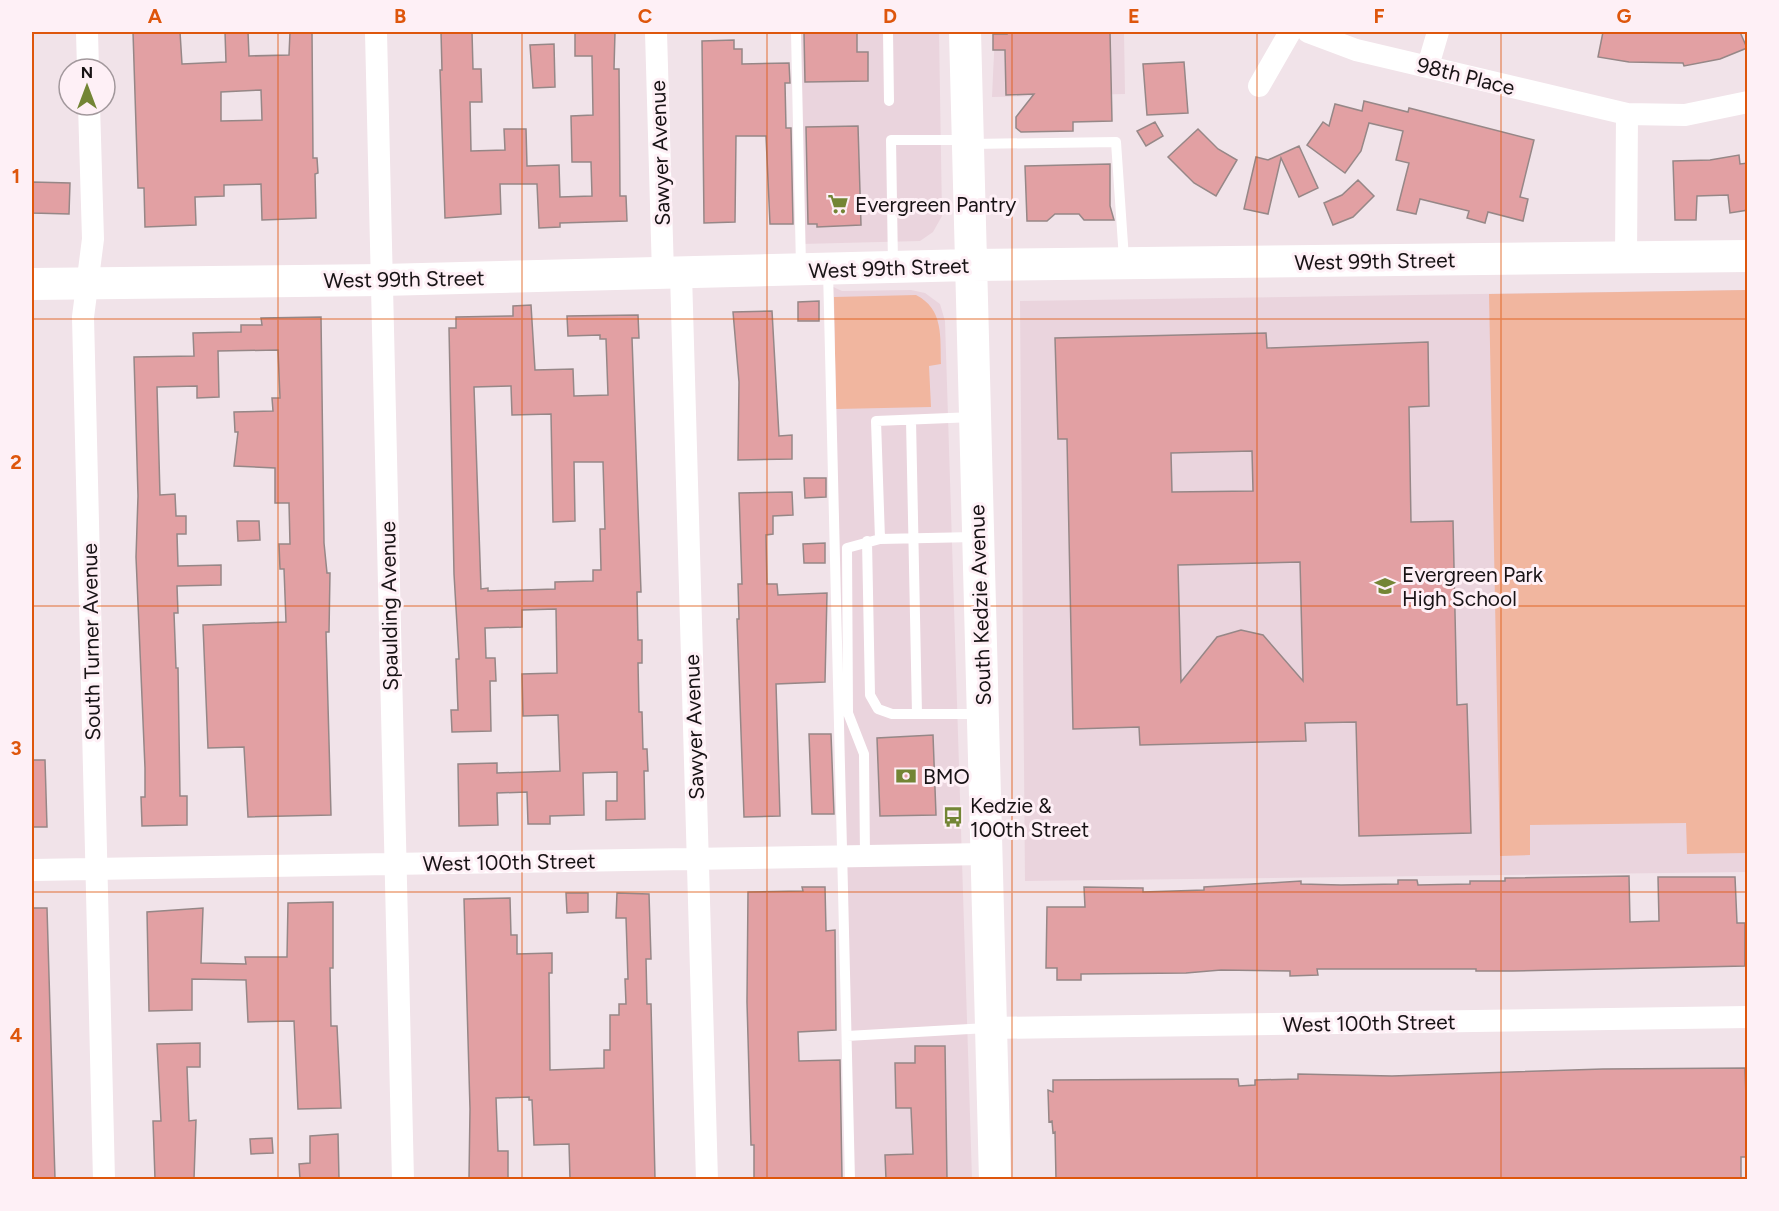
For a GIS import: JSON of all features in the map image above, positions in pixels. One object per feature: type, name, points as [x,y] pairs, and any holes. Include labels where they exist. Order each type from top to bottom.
[{"type":"street","points":[[87,32],[88,57]]},
{"type":"street","name":"Spaulding Avenue","points":[[376,32],[403,1179]]},
{"type":"street","name":"Sawyer Avenue","points":[[656,32],[672,274],[698,859],[707,1179]]},
{"type":"street","name":"South Kedzie Avenue","points":[[964,32],[995,1179]]},
{"type":"street","points":[[1259,86],[1290,32]]},
{"type":"street","name":"98th Place","points":[[1308,32],[1356,50],[1627,114],[1685,115],[1748,102]]},
{"type":"street","points":[[1428,66],[1438,32]]},
{"type":"street","points":[[1626,259],[1627,114]]},
{"type":"street","name":"South Turner Avenue","points":[[89,117],[93,239],[83,317],[104,1179]]},
{"type":"street","name":"West 99th Street","points":[[32,284],[382,280],[971,265],[1748,256]]},
{"type":"street","name":"West 100th Street","points":[[32,870],[986,854]]},
{"type":"street","name":"West 100th Street","points":[[991,1028],[1748,1017]]},
{"type":"lane","points":[[796,32],[815,270],[843,856],[850,1179]]},
{"type":"lane","points":[[888,32],[889,101]]},
{"type":"lane","points":[[893,268],[891,140],[1116,142],[1124,264]]},
{"type":"lane","points":[[880,539],[876,421],[975,417]]},
{"type":"lane","points":[[911,420],[917,714]]},
{"type":"lane","points":[[865,856],[864,754],[848,713],[847,548],[880,539],[978,537]]},
{"type":"lane","points":[[867,541],[870,695],[878,709],[892,714],[983,714]]},
{"type":"lane","points":[[847,1036],[991,1028]]},
{"type":"shaded area","points":[[796,32],[939,32],[942,216],[933,232],[920,241],[801,244]]},
{"type":"shaded area","points":[[995,32],[1124,32],[1125,94],[992,97]]},
{"type":"shaded area","points":[[829,285],[842,291],[911,290],[925,293],[940,304],[945,321],[972,1179],[850,1179]]},
{"type":"shaded area","name":"Evergreen Park High School","points":[[1747,290],[1747,872],[1025,881],[1020,301]]},
{"type":"shaded area","points":[[1747,290],[1747,853],[1687,854],[1686,823],[1530,825],[1530,855],[1500,856],[1489,294]]},
{"type":"shaded area","points":[[916,295],[932,308],[939,325],[941,364],[929,366],[931,407],[836,409],[834,297]]},
{"type":"building","points":[[133,32],[180,32],[182,64],[226,62],[225,32],[248,32],[249,56],[289,55],[290,32],[312,32],[313,158],[317,158],[318,173],[315,174],[316,218],[262,220],[261,184],[224,185],[224,196],[195,197],[196,225],[145,227],[144,188],[138,188]],"holes":[[[261,90],[262,120],[221,121],[221,92]]]},
{"type":"building","points":[[441,32],[472,32],[473,69],[481,69],[482,102],[470,102],[471,151],[505,150],[504,129],[526,129],[527,166],[559,165],[560,197],[592,196],[591,162],[572,162],[571,116],[593,115],[592,56],[575,56],[575,32],[615,32],[614,69],[619,69],[620,196],[626,196],[627,221],[560,223],[560,227],[539,228],[537,184],[500,184],[501,214],[445,218],[440,70],[442,70]]},
{"type":"building","points":[[804,32],[857,32],[857,52],[868,52],[868,81],[805,82]]},
{"type":"building","points":[[1007,32],[1110,32],[1112,121],[1073,122],[1073,131],[1021,132],[1016,128],[1016,117],[1034,94],[1006,95],[1005,50],[993,50],[993,34],[1007,34]]},
{"type":"building","points":[[1603,32],[1740,32],[1747,48],[1720,59],[1684,66],[1683,63],[1629,62],[1598,57]]},
{"type":"building","points":[[734,40],[734,49],[742,49],[742,64],[789,63],[790,83],[785,83],[786,128],[791,128],[793,224],[770,224],[766,136],[736,136],[735,222],[704,223],[702,41]]},
{"type":"building","points":[[554,44],[555,87],[533,88],[530,45]]},
{"type":"building","points":[[1184,62],[1188,113],[1147,115],[1143,64]]},
{"type":"building","points":[[1364,101],[1408,112],[1409,108],[1534,140],[1520,197],[1528,199],[1523,221],[1488,212],[1485,223],[1467,218],[1469,211],[1420,199],[1416,214],[1397,210],[1409,163],[1396,160],[1403,131],[1369,123],[1361,151],[1345,173],[1307,145],[1323,122],[1329,126],[1335,104],[1362,111]]},
{"type":"building","points":[[1155,122],[1163,136],[1146,146],[1137,131]]},
{"type":"building","points":[[858,126],[861,225],[817,227],[817,224],[808,224],[806,127]]},
{"type":"building","points":[[1198,129],[1218,149],[1237,160],[1216,196],[1194,183],[1168,157]]},
{"type":"building","points":[[1299,146],[1318,188],[1299,197],[1281,158],[1268,214],[1244,209],[1256,157],[1268,160]]},
{"type":"building","points":[[1739,155],[1740,164],[1748,163],[1748,210],[1730,213],[1728,195],[1697,196],[1696,220],[1675,220],[1673,161],[1710,160]]},
{"type":"building","points":[[1110,164],[1110,206],[1114,220],[1084,220],[1079,214],[1055,214],[1047,221],[1027,221],[1025,166]]},
{"type":"building","points":[[1358,180],[1374,196],[1353,217],[1333,225],[1324,203],[1342,195]]},
{"type":"building","points":[[32,182],[70,183],[69,214],[32,213]]},
{"type":"building","points":[[819,301],[819,321],[798,321],[798,302]]},
{"type":"building","points":[[531,305],[535,370],[573,369],[574,396],[608,395],[606,339],[600,339],[600,335],[568,336],[567,316],[638,315],[639,338],[632,338],[641,592],[637,592],[638,640],[642,640],[642,663],[638,663],[639,712],[642,712],[643,749],[647,749],[648,771],[644,771],[645,819],[606,820],[606,801],[617,801],[617,772],[583,773],[584,815],[550,816],[550,824],[528,824],[527,792],[497,793],[498,825],[459,826],[458,764],[497,763],[497,773],[560,771],[558,715],[523,716],[522,674],[557,673],[556,609],[522,610],[522,627],[485,628],[486,658],[495,658],[496,681],[490,681],[491,731],[452,732],[451,710],[458,710],[456,659],[459,659],[454,574],[449,328],[456,328],[456,317],[513,316],[513,306]],"holes":[[[511,386],[512,415],[551,414],[553,522],[575,521],[574,462],[603,462],[605,529],[600,529],[601,570],[593,570],[593,581],[555,582],[555,589],[488,591],[488,588],[481,589],[474,387]]]},
{"type":"building","points":[[772,311],[779,436],[792,435],[792,459],[738,460],[739,382],[733,312]]},
{"type":"building","points":[[321,317],[324,543],[327,573],[330,573],[329,632],[326,632],[331,815],[248,817],[244,747],[208,748],[203,625],[286,622],[284,569],[280,569],[279,544],[290,544],[289,503],[275,503],[275,468],[234,466],[238,432],[235,432],[234,412],[273,411],[272,398],[280,398],[278,350],[218,351],[219,397],[197,398],[197,386],[157,387],[160,495],[175,494],[176,516],[186,516],[186,534],[177,534],[178,566],[221,565],[221,585],[177,586],[178,613],[174,613],[176,668],[178,668],[180,796],[187,796],[187,825],[142,826],[141,797],[145,797],[145,768],[136,557],[138,496],[134,357],[194,356],[193,333],[241,332],[241,325],[262,325],[261,318]]},
{"type":"building","points":[[1266,333],[1267,348],[1428,342],[1429,406],[1409,407],[1411,522],[1453,521],[1457,705],[1467,704],[1471,833],[1359,836],[1356,722],[1305,723],[1306,741],[1140,745],[1139,727],[1073,729],[1067,439],[1058,439],[1055,338]],"holes":[[[1252,451],[1253,491],[1172,492],[1171,453]],[[1300,562],[1303,681],[1263,635],[1241,630],[1217,637],[1181,682],[1178,565]]]},
{"type":"building","points":[[804,478],[826,478],[826,497],[805,498]]},
{"type":"building","points":[[792,492],[793,515],[773,516],[773,534],[766,535],[767,584],[777,584],[778,595],[827,593],[825,682],[776,684],[780,816],[744,817],[737,619],[739,619],[738,584],[742,584],[739,493]]},
{"type":"building","points":[[237,521],[259,521],[260,540],[238,541]]},
{"type":"building","points":[[825,543],[825,563],[804,563],[803,544]]},
{"type":"building","points":[[809,734],[831,734],[834,814],[812,814]]},
{"type":"building","name":"BMO","points":[[933,735],[936,815],[880,816],[877,738]]},
{"type":"building","points":[[32,760],[45,760],[47,827],[32,827]]},
{"type":"building","points":[[1629,876],[1630,922],[1659,921],[1658,877],[1735,877],[1737,923],[1745,923],[1745,966],[1512,971],[1317,969],[1318,975],[1290,976],[1290,971],[1221,970],[1186,973],[1081,974],[1081,980],[1057,980],[1057,968],[1046,968],[1047,907],[1085,907],[1084,887],[1143,888],[1143,892],[1204,890],[1204,887],[1301,881],[1301,884],[1341,885],[1398,884],[1398,880],[1417,880],[1418,885],[1470,884],[1470,881],[1505,881],[1505,878]]},
{"type":"building","points":[[802,887],[825,887],[826,931],[835,930],[836,1030],[798,1032],[799,1061],[840,1060],[842,1179],[754,1179],[747,1002],[748,892],[803,891]]},
{"type":"building","points":[[566,893],[588,893],[588,912],[567,913]]},
{"type":"building","points":[[617,893],[649,894],[651,959],[646,959],[647,1004],[651,1004],[655,1179],[570,1179],[569,1144],[534,1145],[532,1100],[529,1100],[529,1097],[496,1098],[498,1151],[508,1151],[508,1179],[469,1179],[470,1109],[464,899],[510,898],[511,935],[517,935],[517,954],[552,953],[552,973],[549,973],[550,1070],[604,1068],[604,1050],[610,1050],[610,1015],[619,1015],[619,1004],[626,1004],[625,979],[628,979],[626,918],[616,918]]},
{"type":"building","points":[[333,902],[333,968],[330,968],[331,1026],[337,1026],[341,1108],[298,1109],[294,1021],[248,1022],[246,980],[192,979],[192,1010],[149,1011],[147,912],[203,908],[201,963],[246,964],[245,957],[287,957],[288,903]]},
{"type":"building","points":[[32,908],[47,908],[55,1179],[32,1179]]},
{"type":"building","points":[[200,1043],[200,1067],[187,1067],[189,1121],[196,1120],[194,1179],[155,1179],[153,1121],[161,1121],[157,1044]]},
{"type":"building","points":[[915,1046],[945,1046],[947,1179],[886,1179],[885,1155],[913,1154],[911,1108],[896,1108],[895,1063],[915,1063]]},
{"type":"building","points":[[1745,1068],[1748,1157],[1741,1157],[1741,1179],[1056,1179],[1055,1132],[1053,1133],[1052,1121],[1049,1122],[1048,1090],[1053,1092],[1053,1080],[1238,1079],[1239,1086],[1255,1085],[1255,1080],[1298,1079],[1298,1074],[1392,1076],[1603,1069]]},
{"type":"building","points":[[338,1134],[339,1179],[300,1179],[299,1164],[310,1163],[310,1136]]},
{"type":"building","points":[[272,1138],[273,1153],[251,1154],[250,1139]]},
{"type":"place","name":"Evergreen Pantry","points":[[838,204]]},
{"type":"place","name":"Evergreen Park High School","points":[[1385,586]]},
{"type":"place","name":"BMO","points":[[906,776]]},
{"type":"place","name":"Kedzie & 100th Street","points":[[953,817]]}]
